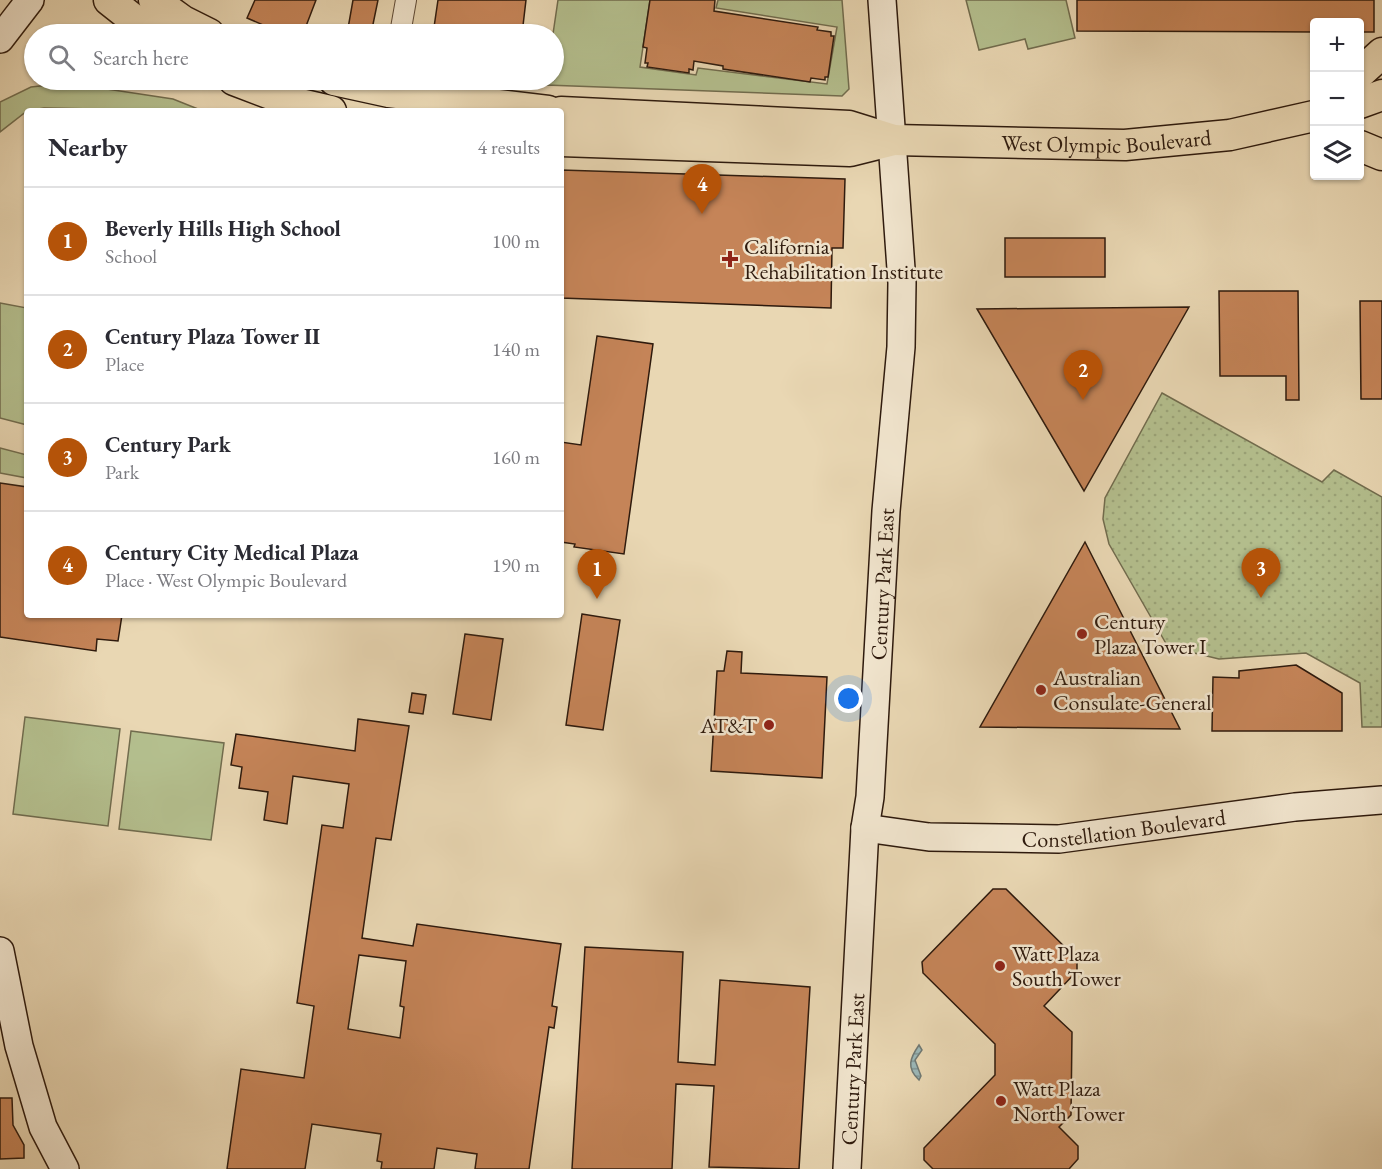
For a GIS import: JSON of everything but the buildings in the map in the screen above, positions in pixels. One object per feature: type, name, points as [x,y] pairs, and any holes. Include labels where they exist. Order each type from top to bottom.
[{"type":"main road","points":[[0,39],[30,0]]},
{"type":"main road","points":[[109,0],[139,24]]},
{"type":"main road","points":[[154,0],[189,24]]},
{"type":"main road","name":"Century Park East","points":[[847,1169],[865,828],[870,797],[888,480],[901,347],[902,283],[894,140],[882,0]]},
{"type":"main road","points":[[1360,72],[1382,53]]},
{"type":"main road","points":[[260,90],[292,102],[318,108]]},
{"type":"main road","points":[[415,90],[529,108]]},
{"type":"main road","points":[[1364,101],[1382,95]]},
{"type":"main road","points":[[1255,131],[1310,101]]},
{"type":"main road","name":"West Olympic Boulevard","points":[[564,112],[849,126],[894,140]]},
{"type":"main road","name":"West Olympic Boulevard","points":[[564,141],[850,150],[894,140],[1125,145],[1178,142],[1255,131],[1310,118]]},
{"type":"main road","points":[[1255,131],[1310,136]]},
{"type":"main road","points":[[1364,148],[1382,155]]},
{"type":"main road","name":"Constellation Boulevard","points":[[865,828],[929,837],[1059,839],[1295,807],[1382,800]]},
{"type":"main road","points":[[0,951],[19,1046],[43,1127],[65,1169]]},
{"type":"street","points":[[402,24],[406,0]]},
{"type":"green space","points":[[558,0],[650,0],[640,67],[696,75],[698,68],[827,84],[837,27],[716,8],[718,0],[842,0],[849,89],[842,96],[564,86],[564,24],[554,24]]},
{"type":"green space","points":[[966,0],[1066,0],[1075,38],[1028,49],[1025,39],[979,50]]},
{"type":"green space","points":[[25,90],[113,90],[173,99],[196,108],[24,108],[24,113],[0,132],[0,102]]},
{"type":"green space","points":[[0,303],[24,307],[24,424],[0,418]]},
{"type":"green space","points":[[1162,393],[1322,482],[1334,470],[1382,497],[1382,727],[1362,727],[1360,683],[1306,653],[1219,659],[1186,651],[1172,654],[1109,544],[1103,519],[1105,498]]},
{"type":"green space","points":[[0,448],[24,454],[24,477],[0,473]]},
{"type":"green space","points":[[25,717],[120,729],[108,826],[13,814]]},
{"type":"green space","points":[[131,731],[224,743],[211,840],[119,829]]},
{"type":"water","points":[[919,1045],[922,1050],[915,1060],[921,1076],[919,1080],[912,1071],[911,1063],[913,1054]]},
{"type":"place","name":"Century City Medical Plaza","points":[[702,214]]},
{"type":"place","name":"California Rehabilitation Institute","points":[[730,259]]},
{"type":"place","name":"Century Plaza Tower II","points":[[1083,400]]},
{"type":"place","name":"Century Park","points":[[1261,598]]},
{"type":"place","name":"Beverly Hills High School","points":[[597,599]]},
{"type":"place","name":"Century Plaza Tower I","points":[[1082,634]]},
{"type":"place","name":"Australian Consulate-General","points":[[1041,690]]},
{"type":"place","name":"AT&T","points":[[769,725]]},
{"type":"place","name":"Watt Plaza South Tower","points":[[1000,966]]},
{"type":"place","name":"Watt Plaza North Tower","points":[[1001,1101]]}]
